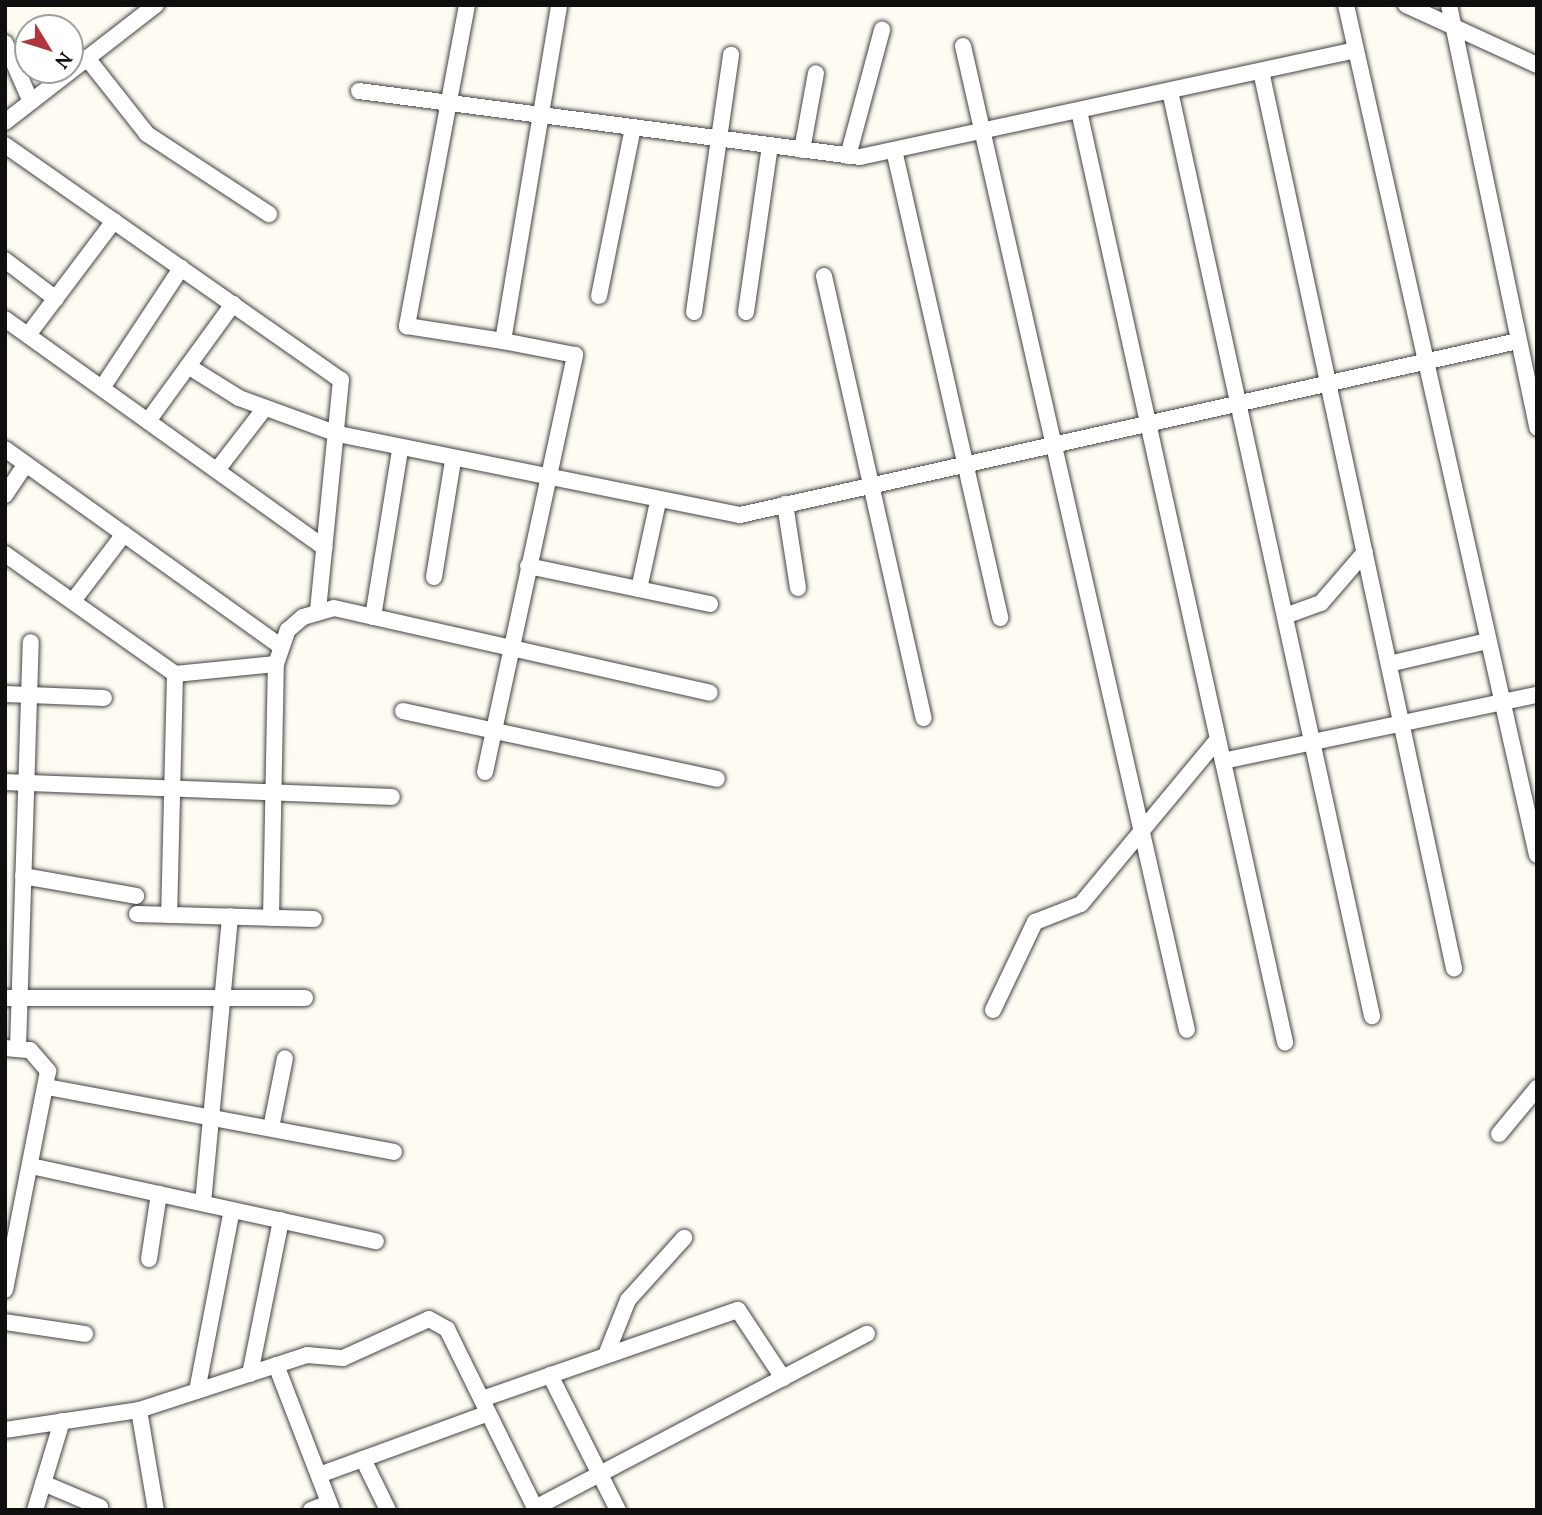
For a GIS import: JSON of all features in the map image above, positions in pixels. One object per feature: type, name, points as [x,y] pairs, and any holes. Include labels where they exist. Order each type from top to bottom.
[{"type":"street","points":[[5,122],[156,5]]},
{"type":"street","points":[[467,5],[407,326],[575,355],[551,478],[528,566],[485,772]]},
{"type":"street","points":[[503,341],[543,114],[559,5]]},
{"type":"street","points":[[1346,5],[1537,855]]},
{"type":"street","points":[[1406,5],[1450,13],[1537,65]]},
{"type":"street","points":[[1450,13],[1537,428]]},
{"type":"street","points":[[848,156],[882,30]]},
{"type":"street","points":[[5,43],[31,102]]},
{"type":"street","points":[[963,46],[1140,834],[1187,1030]]},
{"type":"street","points":[[359,90],[848,156],[982,133],[1356,50]]},
{"type":"street","points":[[694,312],[731,55]]},
{"type":"street","points":[[88,58],[146,134],[269,215]]},
{"type":"street","points":[[1261,71],[1454,968]]},
{"type":"street","points":[[803,150],[816,73]]},
{"type":"street","points":[[1170,91],[1372,1016]]},
{"type":"street","points":[[1079,111],[1285,1042]]},
{"type":"street","points":[[599,296],[633,128]]},
{"type":"street","points":[[5,145],[341,380],[338,434],[318,610]]},
{"type":"street","points":[[746,312],[770,146]]},
{"type":"street","points":[[894,150],[960,464],[999,618]]},
{"type":"street","points":[[28,335],[114,221]]},
{"type":"street","points":[[5,260],[56,299]]},
{"type":"street","points":[[102,388],[181,268]]},
{"type":"street","points":[[824,276],[924,718]]},
{"type":"street","points":[[148,421],[233,304]]},
{"type":"street","points":[[5,319],[325,548]]},
{"type":"street","points":[[188,366],[265,408],[338,434],[453,461],[551,478],[658,502],[740,515],[1148,421],[1426,364],[1518,341]]},
{"type":"street","points":[[218,470],[265,408]]},
{"type":"street","points":[[5,449],[280,646]]},
{"type":"street","points":[[373,617],[400,450]]},
{"type":"street","points":[[434,577],[453,461]]},
{"type":"street","points":[[5,495],[26,464]]},
{"type":"street","points":[[639,589],[658,502]]},
{"type":"street","points":[[785,504],[798,588]]},
{"type":"street","points":[[73,601],[124,534]]},
{"type":"street","points":[[1285,616],[1321,603],[1365,552]]},
{"type":"street","points":[[5,554],[175,674],[276,664]]},
{"type":"street","points":[[528,566],[710,604]]},
{"type":"street","points":[[271,918],[276,664],[280,646],[288,630],[318,610],[373,617],[710,693]]},
{"type":"street","points":[[1389,664],[1488,641]]},
{"type":"street","points":[[5,1290],[47,1087],[46,1063],[12,1048],[12,998],[22,908],[31,642]]},
{"type":"street","points":[[169,915],[175,674]]},
{"type":"street","points":[[5,694],[104,698]]},
{"type":"street","points":[[1223,761],[1537,695]]},
{"type":"street","points":[[403,711],[717,779]]},
{"type":"street","points":[[993,1010],[1035,922],[1081,904],[1218,739]]},
{"type":"street","points":[[5,782],[392,797]]},
{"type":"street","points":[[23,876],[136,896]]},
{"type":"street","points":[[5,908],[22,908]]},
{"type":"street","points":[[136,914],[314,919]]},
{"type":"street","points":[[203,1203],[215,1118],[230,916]]},
{"type":"street","points":[[12,998],[224,1001],[305,999]]},
{"type":"street","points":[[271,1128],[285,1058]]},
{"type":"street","points":[[47,1087],[394,1152]]},
{"type":"street","points":[[1499,1134],[1537,1088]]},
{"type":"street","points":[[31,1166],[376,1241]]},
{"type":"street","points":[[149,1259],[159,1194]]},
{"type":"street","points":[[197,1391],[232,1210]]},
{"type":"street","points":[[250,1374],[281,1220]]},
{"type":"street","points":[[606,1355],[628,1300],[684,1238]]},
{"type":"street","points":[[319,1475],[363,1459],[550,1375],[738,1310],[783,1378]]},
{"type":"street","points":[[5,1430],[139,1410],[307,1355],[343,1358],[437,1320],[485,1406],[536,1509],[867,1334]]},
{"type":"street","points":[[5,1322],[86,1334]]},
{"type":"street","points":[[276,1365],[330,1506],[311,1510]]},
{"type":"street","points":[[550,1375],[597,1475],[618,1510]]},
{"type":"street","points":[[139,1410],[156,1510]]},
{"type":"street","points":[[35,1510],[62,1421]]},
{"type":"street","points":[[363,1459],[388,1510]]},
{"type":"street","points":[[43,1483],[100,1507]]}]
